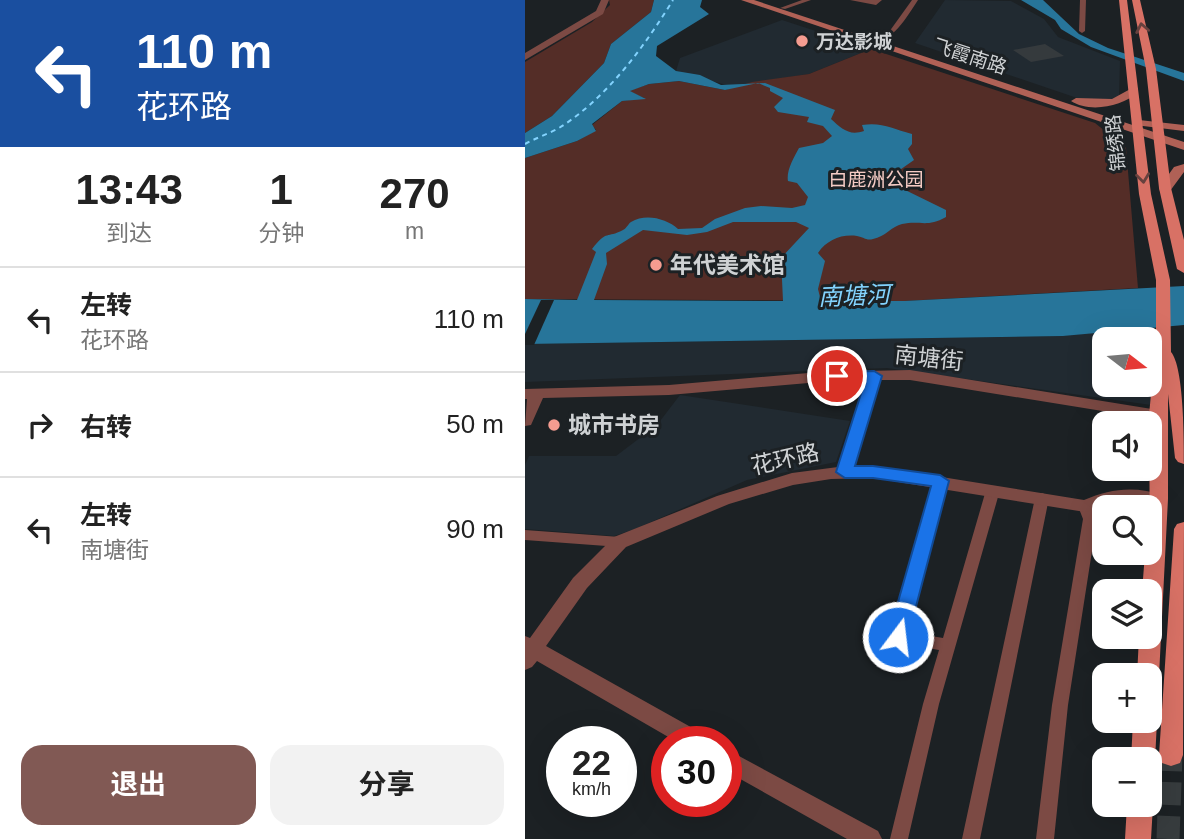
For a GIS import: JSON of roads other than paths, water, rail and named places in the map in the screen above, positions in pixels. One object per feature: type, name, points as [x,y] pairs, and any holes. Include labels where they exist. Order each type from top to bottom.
[{"type":"main road","name":"飞霞南路","points":[[745,0],[1069,101],[1138,126]]},
{"type":"main road","name":"飞霞南路","points":[[759,0],[1138,126]]},
{"type":"main road","name":"锦绣路","points":[[1123,0],[1145,194],[1163,280],[1164,336]]},
{"type":"main road","name":"锦绣路","points":[[1136,0],[1149,63],[1165,188],[1184,269]]},
{"type":"main road","points":[[1069,101],[1114,103],[1127,99],[1134,90]]},
{"type":"main road","points":[[1138,126],[1184,137]]},
{"type":"main road","points":[[1159,131],[1184,128]]},
{"type":"main road","points":[[1159,131],[1184,146]]},
{"type":"main road","points":[[1165,188],[1178,170],[1184,168]]},
{"type":"main road","points":[[1158,411],[1164,336]]},
{"type":"main road","points":[[1164,336],[1176,387],[1184,458]]},
{"type":"main road","points":[[1171,755],[1184,529]]},
{"type":"main road","points":[[1149,663],[1154,565]]},
{"type":"main road","points":[[1138,839],[1139,817]]},
{"type":"street","points":[[525,57],[600,12],[605,0]]},
{"type":"street","points":[[783,8],[808,0]]},
{"type":"street","points":[[853,0],[876,3],[879,0]]},
{"type":"street","points":[[876,41],[891,33],[915,0]]},
{"type":"street","points":[[1082,31],[1083,0]]},
{"type":"street","name":"南塘街","points":[[531,394],[669,390],[820,377],[910,375],[1133,411]]},
{"type":"street","points":[[845,472],[874,376]]},
{"type":"street","points":[[525,421],[531,394]]},
{"type":"street","name":"花环路","points":[[527,651],[580,583],[620,542],[723,500],[792,479],[845,472],[873,472],[1085,506]]},
{"type":"street","points":[[940,481],[898,637],[949,645]]},
{"type":"street","points":[[899,839],[931,704],[993,490]]},
{"type":"street","points":[[1112,495],[1140,495]]},
{"type":"street","points":[[971,839],[1042,498]]},
{"type":"street","points":[[1045,839],[1060,705],[1090,519],[1085,506],[1092,503]]},
{"type":"street","points":[[525,535],[620,542]]},
{"type":"street","points":[[527,651],[667,726]]},
{"type":"street","points":[[742,768],[870,839]]},
{"type":"water","points":[[654,0],[702,0],[700,7],[709,14],[657,46],[656,56],[676,71],[700,75],[721,85],[756,83],[725,90],[679,81],[649,84],[630,91],[646,99],[622,101],[592,124],[596,131],[577,141],[525,158],[525,133],[552,116],[604,63],[611,44],[651,12]]},
{"type":"water","points":[[1021,0],[1043,0],[1079,34],[1108,48],[1184,73],[1184,81],[1091,47],[1061,29],[1055,20]]},
{"type":"water","points":[[759,83],[835,110],[831,119],[850,132],[864,131],[862,125],[876,124],[912,134],[912,144],[908,149],[914,160],[894,174],[897,186],[946,210],[946,217],[933,222],[902,224],[869,240],[845,236],[826,245],[818,253],[825,261],[818,289],[821,301],[904,301],[1184,286],[1184,325],[1092,327],[1092,333],[1063,336],[525,344],[525,299],[577,300],[596,252],[592,249],[604,237],[623,230],[637,219],[662,220],[678,229],[702,228],[715,219],[745,208],[792,208],[805,205],[808,197],[797,183],[788,181],[791,164],[799,148],[823,143],[832,136],[823,126],[807,122],[809,117],[778,112],[774,107],[783,98],[770,91],[770,88]],"holes":[[[733,222],[796,222],[809,228],[781,258],[783,301],[594,300],[607,264],[606,253],[643,230],[687,235],[707,232]]]},
{"type":"tunnel","points":[[1168,839],[1171,755]]},
{"type":"place","name":"万达影城","points":[[802,41]]},
{"type":"place","name":"年代美术馆","points":[[656,265]]},
{"type":"place","name":"城市书房","points":[[554,425]]},
{"type":"park label","name":"白鹿洲公园","points":[[876,179]]},
{"type":"water label","name":"南塘河","points":[[854,296]]}]
